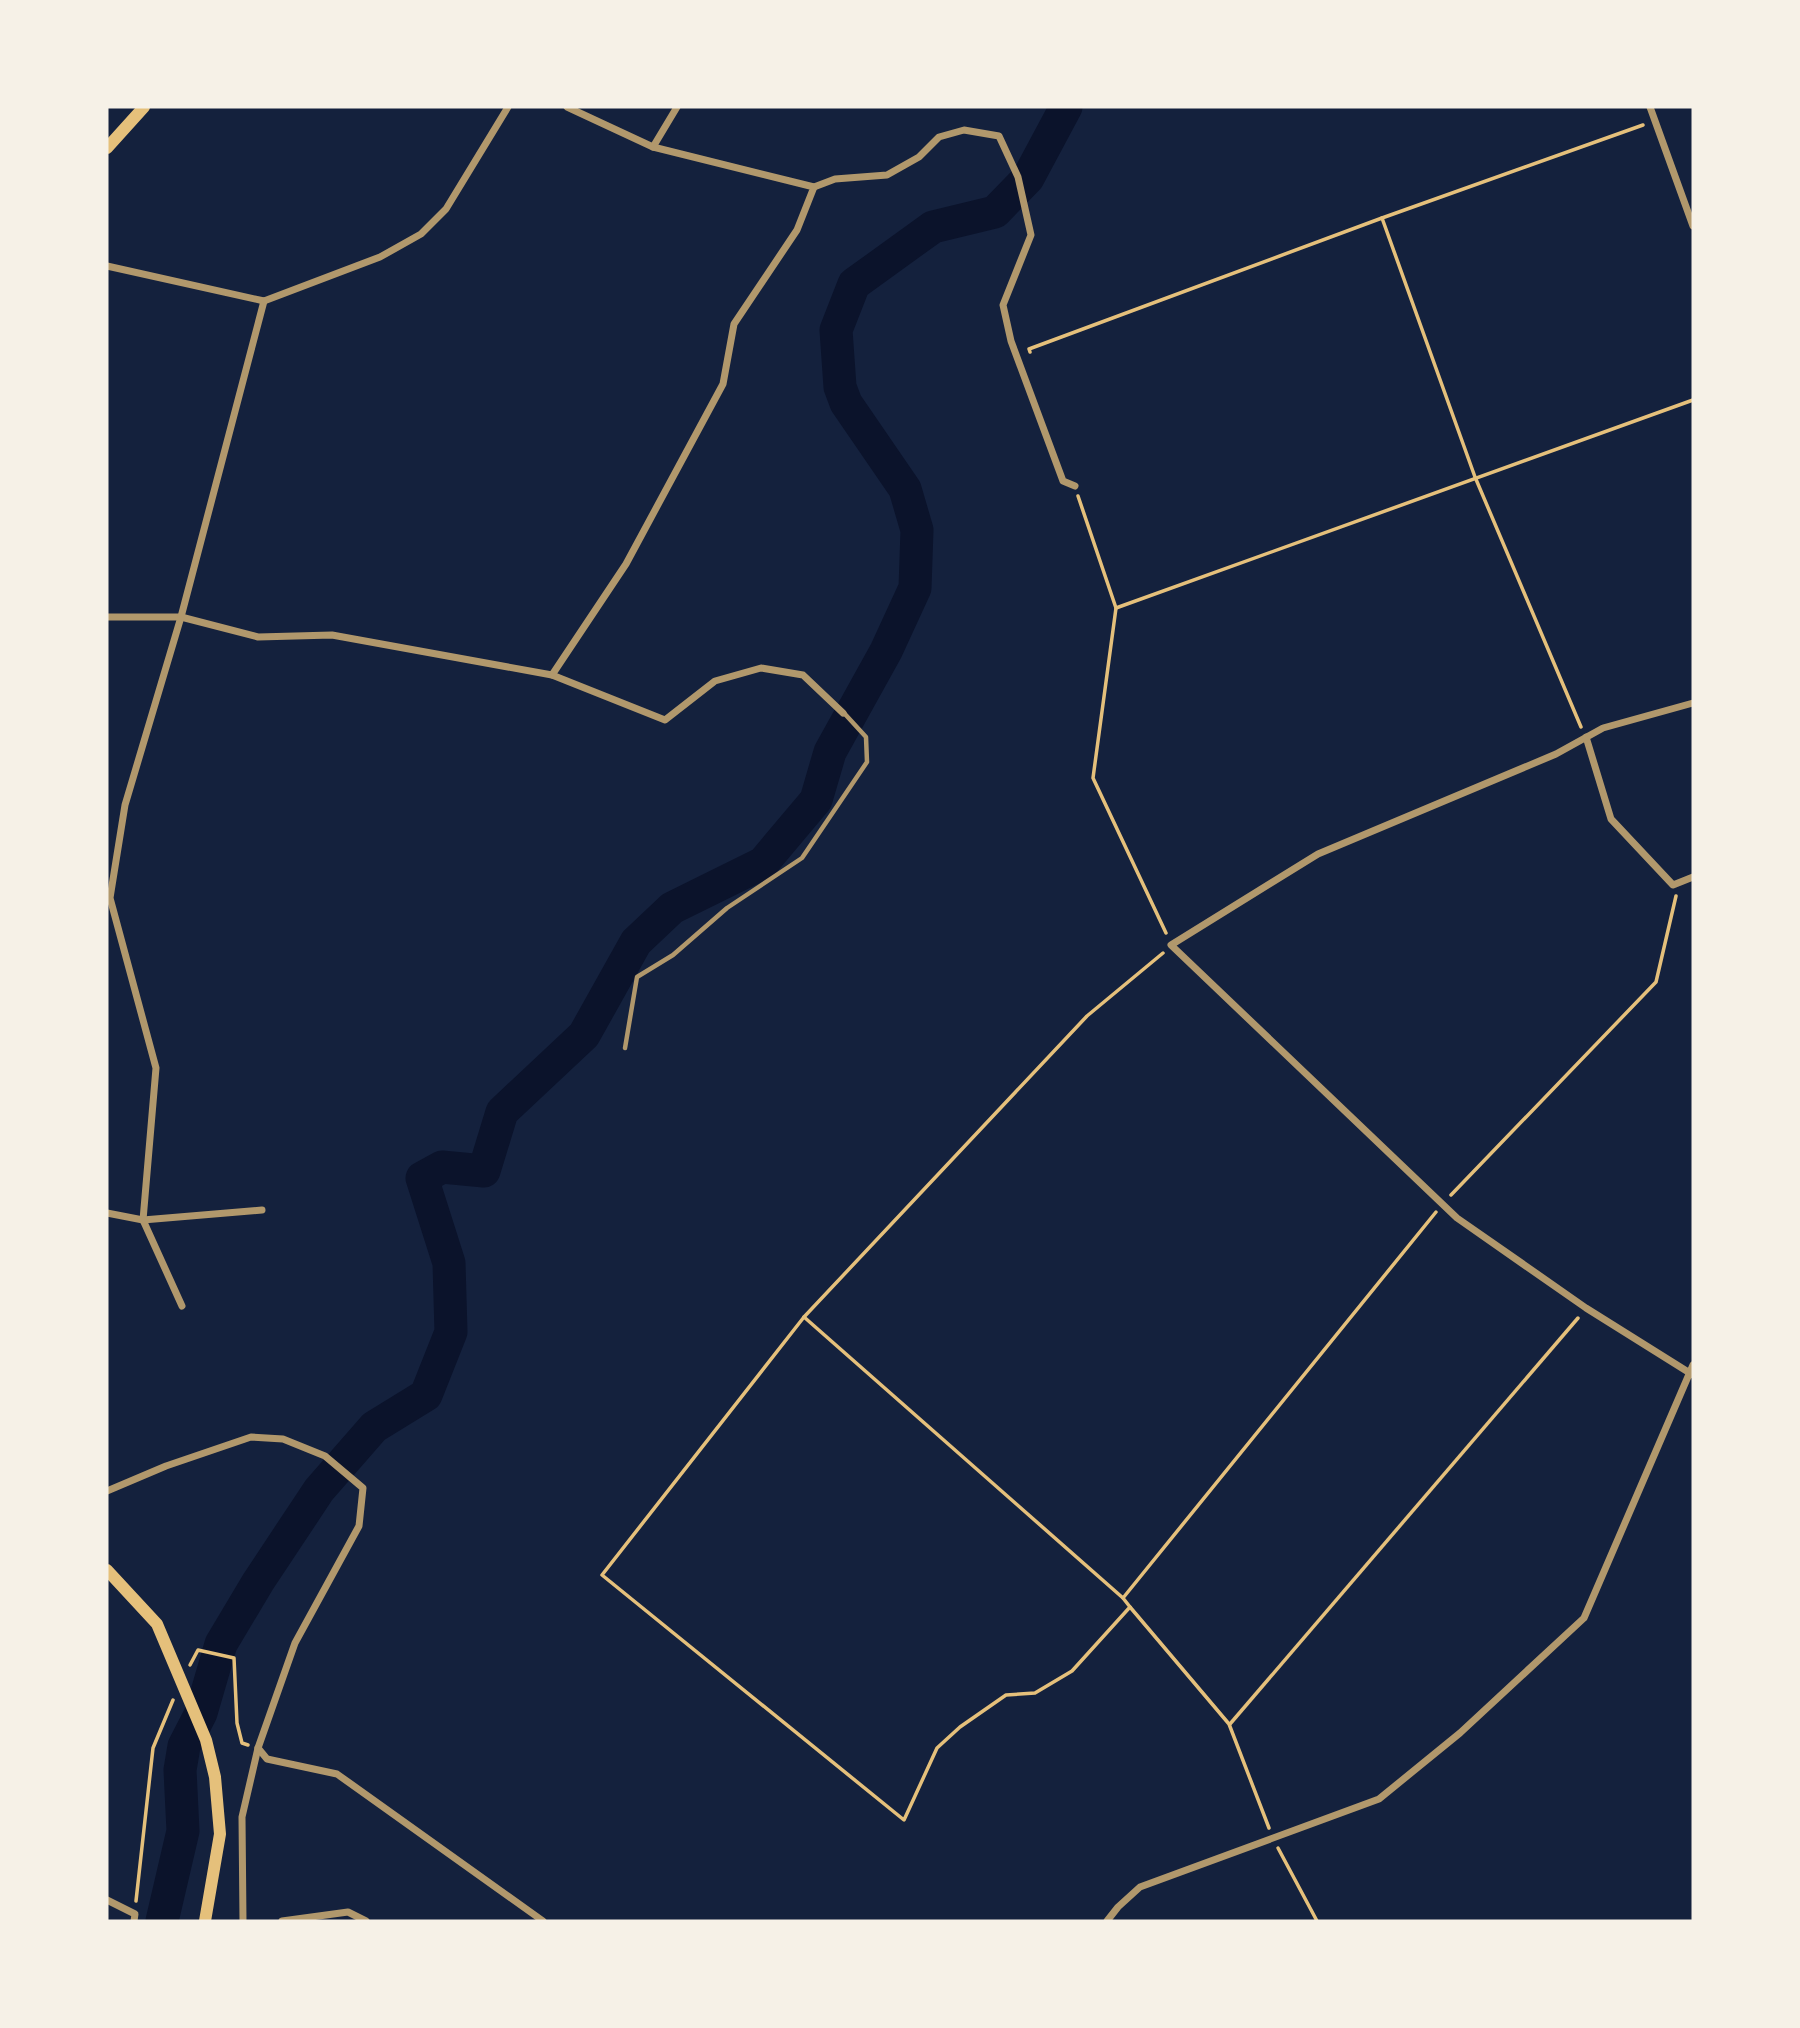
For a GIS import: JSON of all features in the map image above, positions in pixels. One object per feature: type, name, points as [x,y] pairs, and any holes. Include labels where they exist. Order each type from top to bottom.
[{"type":"main road","points":[[107,148],[144,107]]},
{"type":"main road","points":[[107,1570],[157,1624],[181,1668],[206,1740],[215,1777],[220,1834],[205,1921]]},
{"type":"street","points":[[107,266],[264,301],[380,257],[421,234],[446,209],[508,107]]},
{"type":"street","points":[[566,107],[653,147],[814,187],[835,179],[887,175],[919,157],[939,137],[964,130],[999,136],[1018,177],[1026,202],[1031,235],[1003,305],[1011,341],[1063,481],[1075,486]]},
{"type":"street","points":[[653,147],[677,107]]},
{"type":"street","points":[[1650,107],[1693,226]]},
{"type":"street","points":[[552,675],[626,564],[704,420],[723,384],[734,324],[797,230],[814,187]]},
{"type":"street","points":[[182,1306],[143,1220],[156,1068],[108,899],[125,805],[181,617],[264,301]]},
{"type":"street","points":[[107,617],[181,617],[258,637],[331,635],[552,675],[665,720],[715,681],[761,668],[803,675],[843,713]]},
{"type":"street","points":[[1107,1921],[1140,1887],[1272,1836],[1379,1799],[1460,1733],[1584,1618],[1692,1371],[1586,1308],[1457,1218],[1171,945],[1318,854],[1556,754],[1603,728],[1693,704]]},
{"type":"street","points":[[1586,737],[1611,819],[1673,885],[1693,877]]},
{"type":"street","points":[[107,1213],[143,1220],[262,1210]]},
{"type":"street","points":[[107,1491],[166,1466],[251,1437],[283,1439],[325,1456],[363,1488],[359,1526],[295,1643],[258,1748],[242,1817],[243,1921]]},
{"type":"street","points":[[258,1748],[267,1759],[337,1774],[542,1921]]},
{"type":"street","points":[[107,1900],[135,1917]]},
{"type":"street","points":[[282,1921],[348,1912],[366,1921]]},
{"type":"lane","points":[[625,1048],[637,977],[673,955],[727,908],[802,858],[836,811],[867,762],[866,737],[843,713]]},
{"type":"path","points":[[1033,362],[1029,349],[1381,218],[1655,121]]},
{"type":"path","points":[[1381,218],[1475,477],[1586,737]]},
{"type":"path","points":[[1116,608],[1693,400]]},
{"type":"path","points":[[1075,486],[1116,608],[1093,778],[1171,945],[1087,1016],[804,1317],[602,1575],[904,1820],[937,1748],[960,1727],[1006,1695],[1035,1693],[1072,1671],[1130,1607]]},
{"type":"path","points":[[1123,1598],[1443,1204],[1656,982],[1676,894],[1673,885]]},
{"type":"path","points":[[1229,1724],[1586,1308]]},
{"type":"path","points":[[804,1317],[1123,1598],[1229,1724],[1272,1836],[1317,1921]]},
{"type":"path","points":[[181,1668],[198,1650],[234,1658],[237,1723],[242,1743],[258,1748]]},
{"type":"path","points":[[135,1917],[153,1748],[175,1695]]},
{"type":"waterway","points":[[162,1921],[183,1831],[180,1770],[184,1746],[201,1713],[221,1644],[319,1490],[374,1427],[426,1395],[451,1332],[449,1263],[422,1178],[442,1167],[484,1171],[502,1112],[584,1035],[636,942],[672,908],[763,863],[816,800],[830,752],[886,651],[915,588],[917,530],[905,489],[846,403],[840,387],[836,330],[854,284],[933,227],[995,212],[1028,178],[1066,107]]}]
